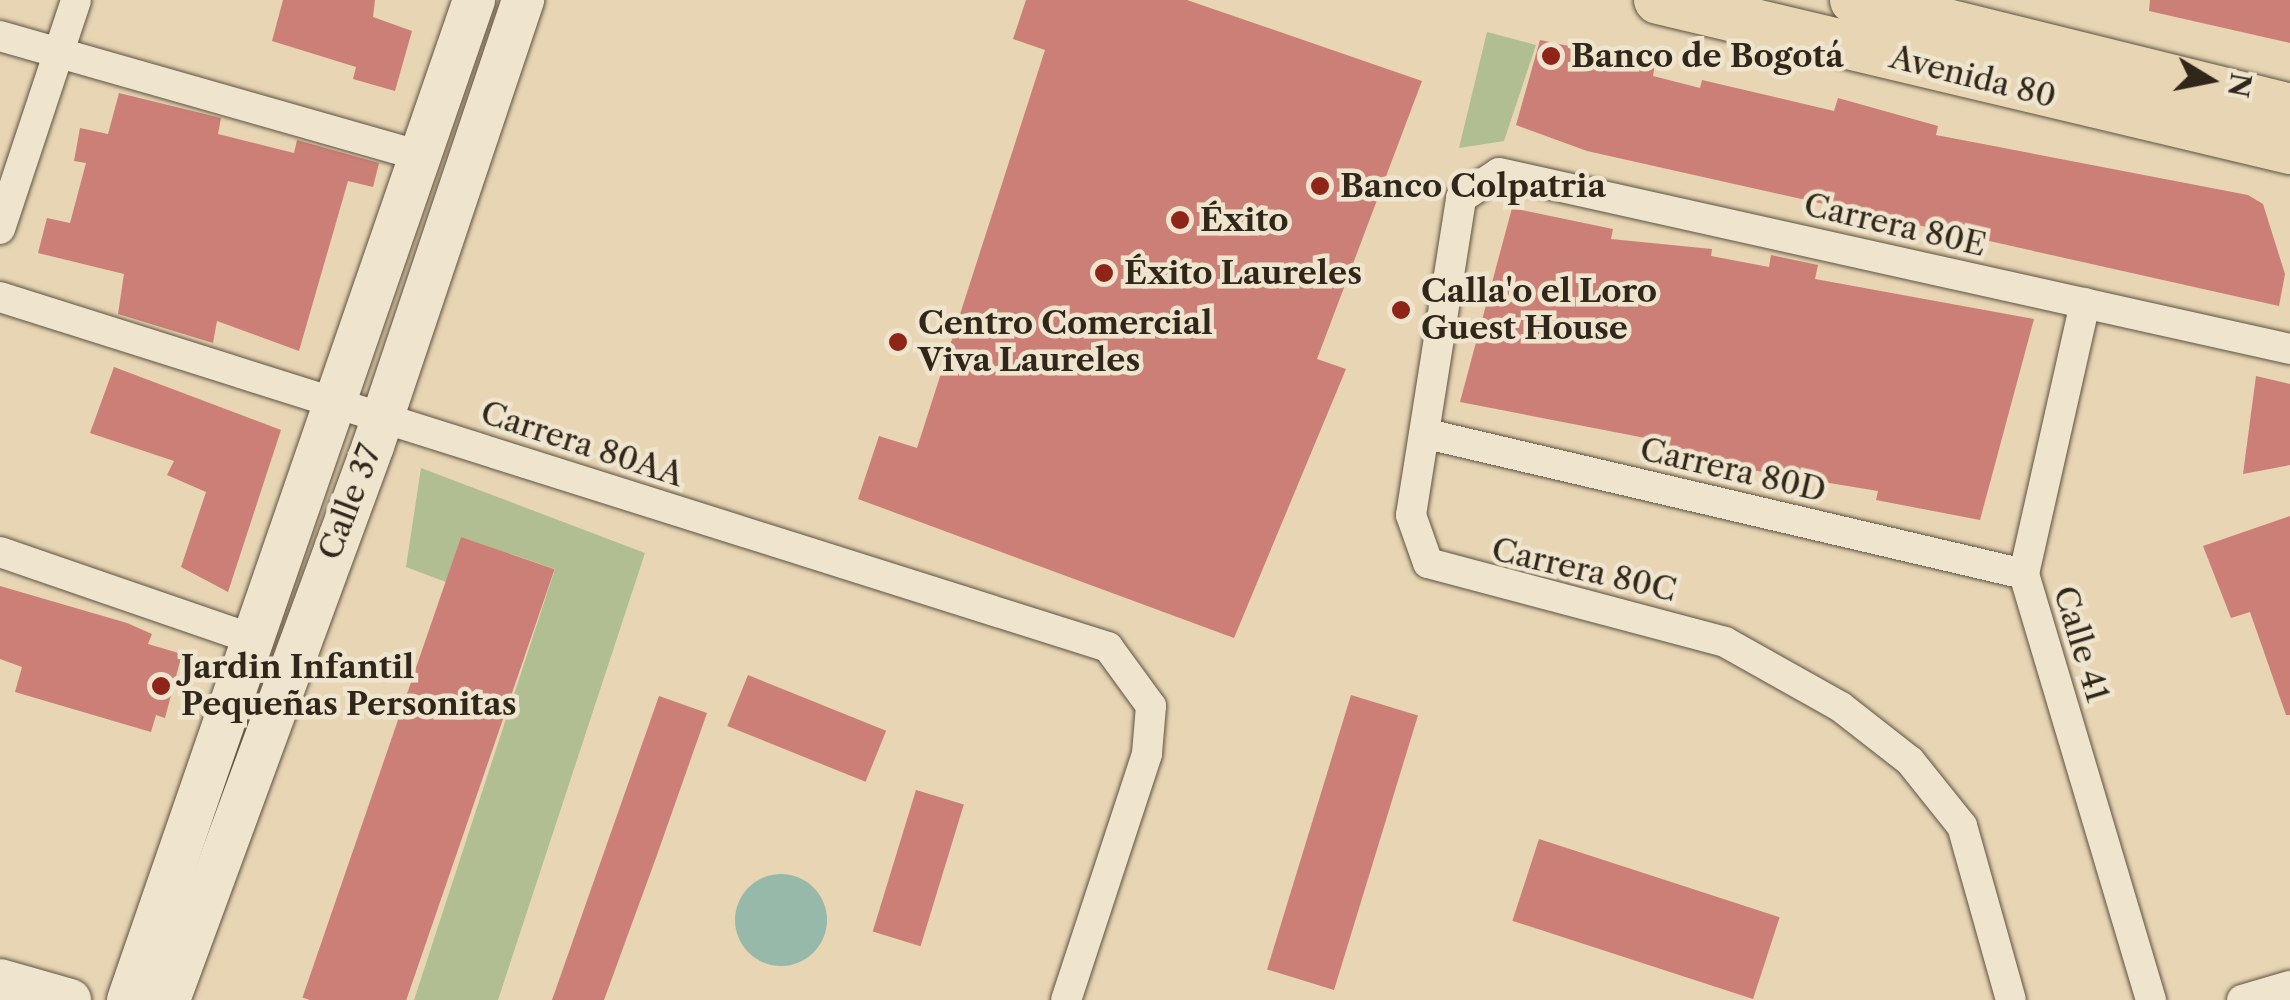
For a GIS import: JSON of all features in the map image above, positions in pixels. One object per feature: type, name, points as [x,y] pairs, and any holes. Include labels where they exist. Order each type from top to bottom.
[{"type":"main road","name":"Avenida 80","points":[[1658,0],[2290,150]]},
{"type":"main road","name":"Avenida 80","points":[[1870,2],[2290,108]]},
{"type":"street","points":[[0,229],[76,0]]},
{"type":"street","name":"Calle 37","points":[[128,1000],[474,0]]},
{"type":"street","name":"Calle 37","points":[[168,1000],[380,416],[523,0]]},
{"type":"street","points":[[0,36],[418,156]]},
{"type":"street","name":"Carrera 80E","points":[[1426,434],[1462,198],[1484,177],[2290,349]]},
{"type":"street","name":"Carrera 80AA","points":[[0,298],[1108,647],[1133,672],[1152,706],[1148,754],[1066,1000]]},
{"type":"street","name":"Calle 41","points":[[2085,304],[2024,574],[2151,1000]]},
{"type":"street","name":"Carrera 80D","points":[[1426,434],[2024,574]]},
{"type":"street","name":"Carrera 80C","points":[[1426,434],[1411,515],[1428,563],[1725,642],[1841,707],[1910,761],[1962,826],[2012,1000]]},
{"type":"street","points":[[0,552],[253,640]]},
{"type":"street","points":[[0,980],[70,1000]]},
{"type":"street","points":[[2242,1000],[2290,986]]},
{"type":"shaded area","points":[[1487,32],[1536,45],[1504,141],[1459,148]]},
{"type":"shaded area","points":[[421,468],[645,553],[498,1000],[414,1000],[555,569],[461,537],[446,582],[406,567]]},
{"type":"shaded area","points":[[781,874],[799,878],[813,888],[823,902],[827,920],[823,938],[813,952],[799,962],[781,966],[763,962],[749,952],[739,938],[735,920],[739,902],[749,888],[763,878]]},
{"type":"building","points":[[283,0],[375,0],[373,17],[412,31],[395,91],[353,79],[356,67],[272,41]]},
{"type":"building","name":"Éxito","points":[[1026,0],[1187,0],[1422,81],[1317,359],[1346,369],[1234,638],[858,499],[879,436],[917,448],[1045,50],[1013,39]]},
{"type":"building","points":[[2150,0],[2290,0],[2290,43],[2149,11]]},
{"type":"building","points":[[1540,40],[1655,64],[1653,76],[1700,88],[1702,80],[1834,111],[1838,98],[1938,126],[1936,135],[2248,195],[2263,204],[2285,274],[2279,306],[1587,151],[1516,125]]},
{"type":"building","points":[[119,93],[221,118],[218,134],[294,153],[297,140],[379,163],[373,187],[348,181],[299,351],[217,321],[213,343],[118,314],[124,274],[38,253],[47,218],[70,223],[86,163],[74,161],[80,128],[108,134]]},
{"type":"building","points":[[1512,208],[1613,229],[1611,239],[1712,249],[1711,256],[1769,267],[1771,255],[1818,265],[1815,279],[2034,319],[1980,520],[1876,500],[1878,491],[1703,462],[1664,451],[1666,442],[1460,402]]},
{"type":"building","points":[[114,367],[281,430],[228,592],[181,567],[206,492],[167,475],[174,461],[90,433]]},
{"type":"building","points":[[2256,376],[2290,384],[2290,465],[2243,474]]},
{"type":"building","points":[[2290,516],[2290,715],[2286,715],[2250,612],[2231,618],[2203,546]]},
{"type":"building","points":[[461,537],[555,569],[406,1000],[302,997]]},
{"type":"building","points":[[0,586],[127,623],[152,634],[148,644],[182,654],[165,718],[156,715],[151,732],[15,692],[22,667],[0,659]]},
{"type":"building","points":[[748,675],[886,731],[866,782],[727,726]]},
{"type":"building","points":[[1351,695],[1418,715],[1334,990],[1267,969]]},
{"type":"building","points":[[659,696],[707,713],[604,1000],[552,1000]]},
{"type":"building","points":[[916,790],[964,805],[921,946],[873,932]]},
{"type":"building","points":[[1539,839],[1780,917],[1753,999],[1512,921]]},
{"type":"place","name":"Banco de Bogotá","points":[[1551,56]]},
{"type":"place","name":"Banco Colpatria","points":[[1320,186]]},
{"type":"place","name":"Éxito","points":[[1180,220]]},
{"type":"place","name":"Éxito Laureles","points":[[1104,273]]},
{"type":"place","name":"Calla'o el Loro Guest House","points":[[1401,310]]},
{"type":"place","name":"Centro Comercial Viva Laureles","points":[[898,342]]},
{"type":"place","name":"Jardin Infantil Pequeñas Personitas","points":[[161,686]]}]
